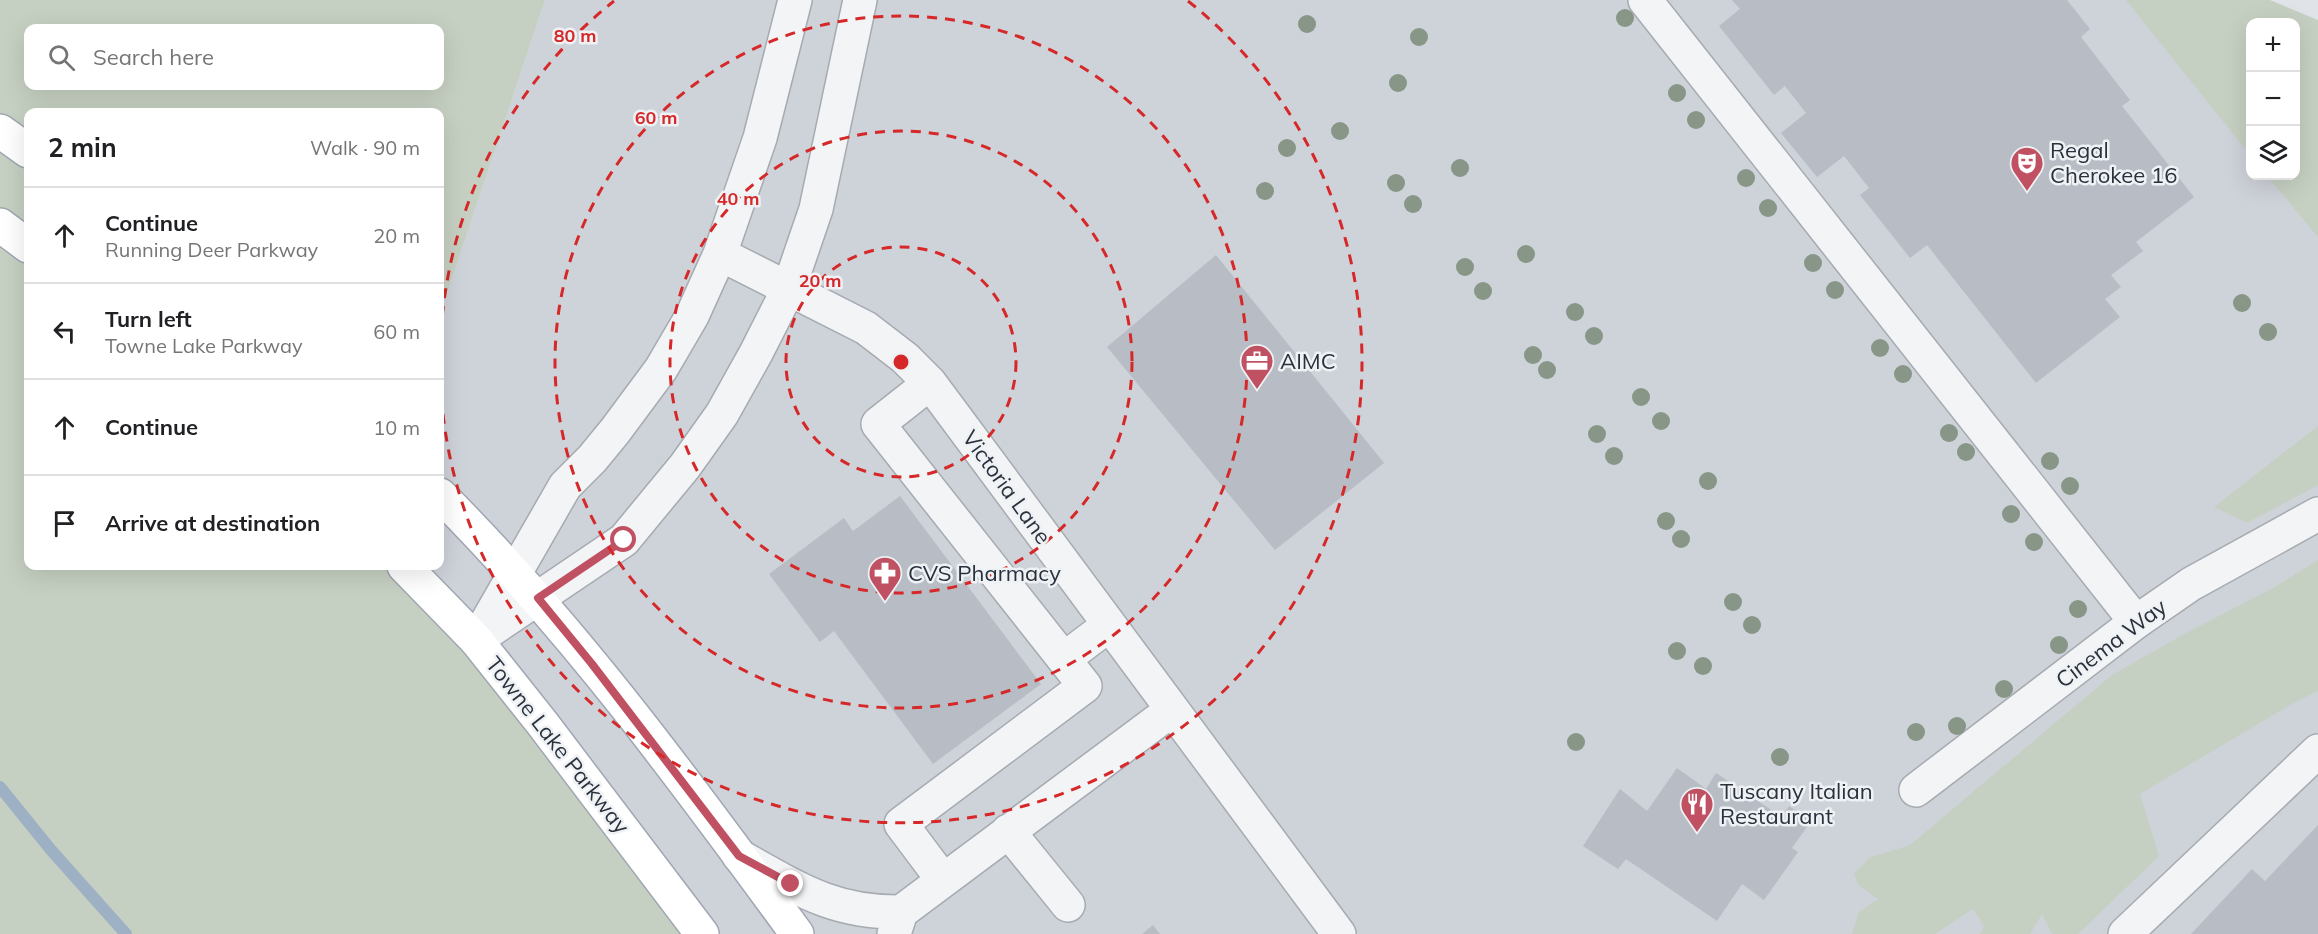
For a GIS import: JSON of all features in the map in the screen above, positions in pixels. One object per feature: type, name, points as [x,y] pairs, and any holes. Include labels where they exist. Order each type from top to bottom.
[{"type":"main road","points":[[0,131],[24,148]]},
{"type":"main road","points":[[0,225],[24,243]]},
{"type":"main road","points":[[444,499],[538,598],[592,664],[797,934]]},
{"type":"main road","name":"Towne Lake Parkway","points":[[408,570],[476,640],[702,934]]},
{"type":"street","points":[[476,640],[565,486],[592,459],[615,431],[661,369],[692,316],[720,254],[760,138],[795,0]]},
{"type":"street","points":[[476,640],[624,540],[685,465],[722,414],[789,288],[816,209],[860,0]]},
{"type":"street","points":[[1646,0],[2136,622]]},
{"type":"street","name":"Victoria Lane","points":[[720,254],[866,328],[905,358],[930,383],[1339,934]]},
{"type":"street","points":[[930,383],[878,424],[1085,686],[901,824],[943,880]]},
{"type":"street","name":"Cinema Way","points":[[1916,790],[2136,622],[2191,584],[2318,514]]},
{"type":"street","points":[[1064,659],[1109,625]]},
{"type":"street","points":[[739,856],[810,895],[897,923],[943,880],[1172,710]]},
{"type":"street","points":[[2125,934],[2318,751]]},
{"type":"street","points":[[1008,831],[1068,905]]},
{"type":"shaded area","points":[[545,0],[2260,0],[2252,18],[2246,18],[2246,180],[2300,180],[2300,158],[2318,76],[2318,934],[689,934],[405,570],[444,570],[444,303]]},
{"type":"green space","points":[[0,0],[545,0],[444,303],[444,108],[24,108],[24,570],[405,570],[689,934],[0,934]]},
{"type":"green space","points":[[2126,0],[2270,0],[2318,20],[2318,237],[2270,180],[2300,180],[2300,18],[2246,18],[2246,150]]},
{"type":"green space","points":[[2318,426],[2318,485],[2247,523],[2214,507]]},
{"type":"green space","points":[[2318,560],[2318,691],[2295,702],[2140,794],[2159,856],[2078,934],[2052,934],[2042,914],[2030,934],[1980,934],[1984,926],[1973,909],[1935,934],[1852,934],[1859,912],[1878,899],[1859,886],[1854,874],[1869,858],[1910,845],[2112,675],[2273,588]]},
{"type":"building","name":"Regal Cherokee 16","points":[[1732,0],[2067,0],[2090,29],[2081,37],[2130,100],[2122,106],[2194,197],[2136,242],[2143,251],[2111,275],[2121,287],[2105,299],[2120,317],[2036,383],[1927,245],[1910,258],[1860,195],[1869,188],[1844,156],[1817,177],[1781,133],[1806,113],[1785,86],[1774,95],[1719,26],[1740,9]]},
{"type":"building","points":[[1216,255],[1384,463],[1275,550],[1107,347]]},
{"type":"building","name":"CVS Pharmacy","points":[[900,496],[1041,684],[933,764],[834,631],[820,642],[769,574],[844,518],[853,531]]},
{"type":"building","name":"Tuscany Italian Restaurant","points":[[1677,768],[1706,789],[1716,773],[1782,817],[1789,806],[1811,821],[1792,848],[1798,852],[1764,900],[1742,884],[1717,921],[1626,859],[1618,869],[1583,846],[1620,789],[1647,811]]},
{"type":"building","points":[[2318,825],[2318,934],[2191,934],[2252,869],[2265,881]]},
{"type":"building","points":[[1153,925],[1160,934],[1142,934]]},
{"type":"waterway","points":[[0,787],[51,850],[126,934]]},
{"type":"place","name":"Regal Cherokee 16","points":[[2027,192]]},
{"type":"place","name":"AIMC","points":[[1257,390]]},
{"type":"place","name":"CVS Pharmacy","points":[[885,602]]},
{"type":"place","name":"Tuscany Italian Restaurant","points":[[1697,833]]},
{"type":"route","points":[[624,540],[538,598],[592,664],[739,856],[791,884]]}]
